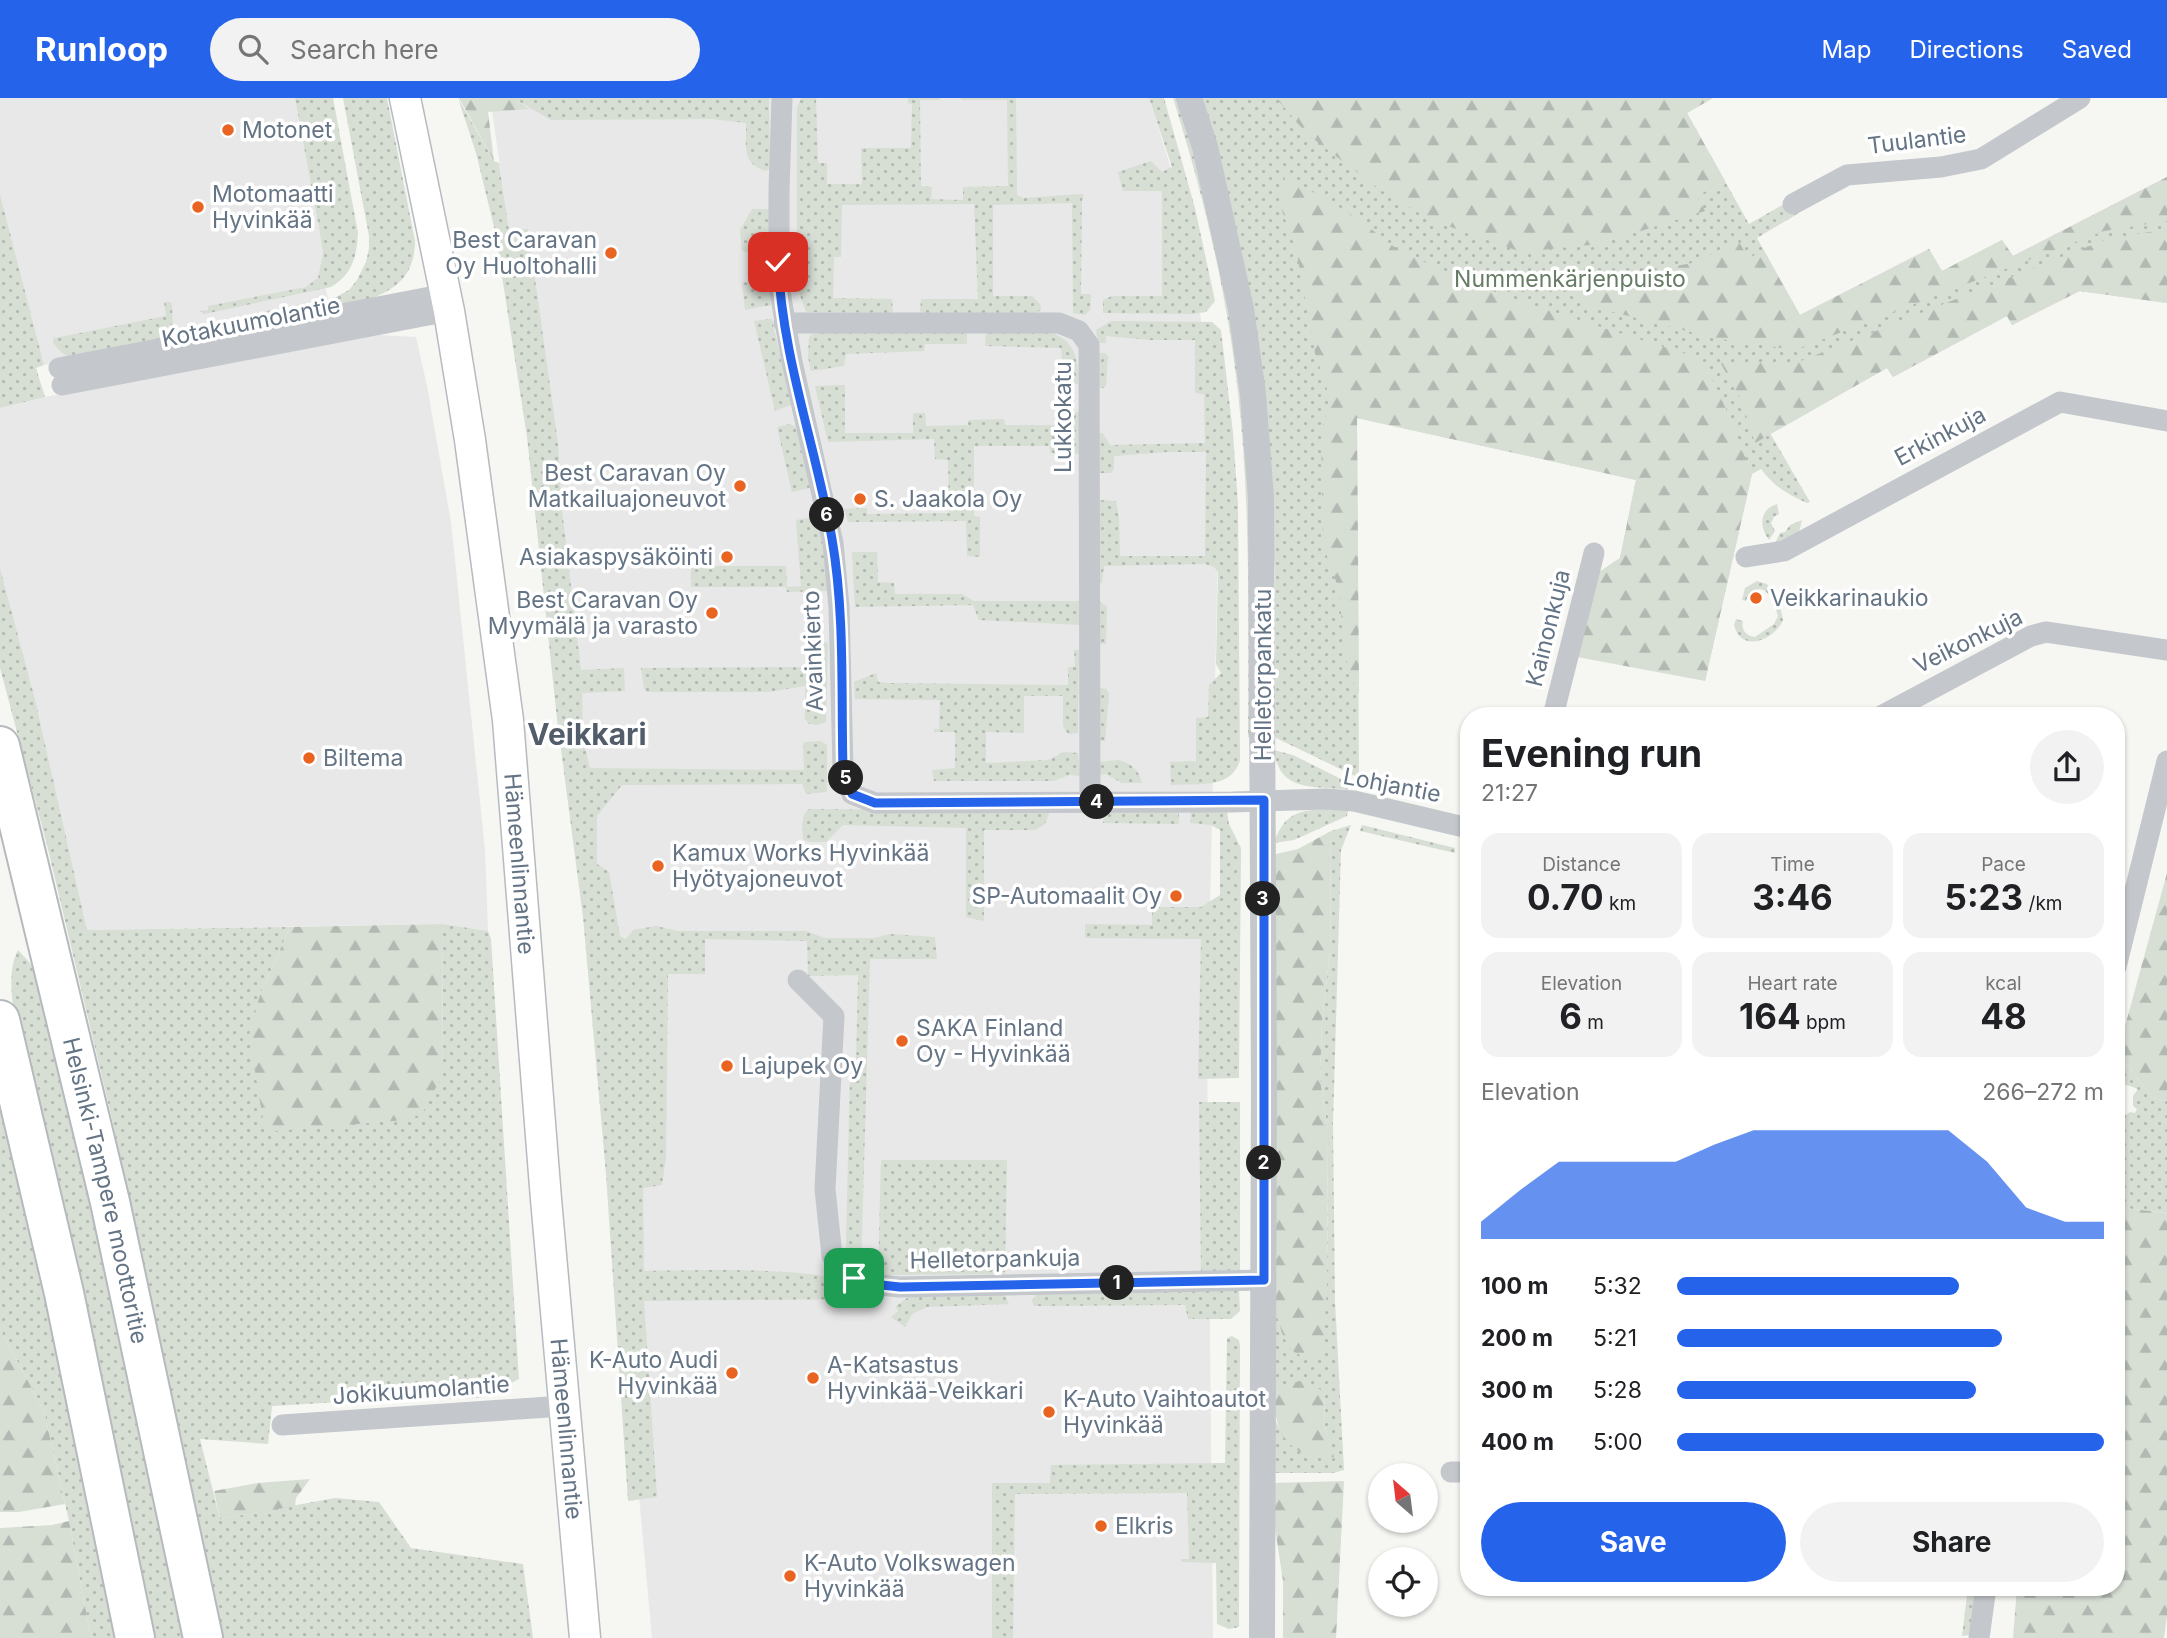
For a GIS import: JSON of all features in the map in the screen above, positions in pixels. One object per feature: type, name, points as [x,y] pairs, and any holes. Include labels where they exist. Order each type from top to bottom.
[{"type":"highway","name":"Helsinki-Tampere moottoritie","points":[[0,746],[107,1190],[202,1638]]},
{"type":"highway","points":[[0,1020],[64,1293],[135,1638]]},
{"type":"main road","name":"Hämeenlinnantie","points":[[405,98],[448,302],[470,440],[508,720],[546,1199],[585,1638]]},
{"type":"street","name":"Avainkierto","points":[[782,98],[778,262],[784,323],[833,543],[839,607],[843,769],[852,794],[875,803],[1264,800]]},
{"type":"street","name":"Helletorpankatu","points":[[1189,98],[1205,147],[1241,309],[1253,394],[1261,498],[1264,800],[1262,1638]]},
{"type":"street","name":"Tuulantie","points":[[1793,204],[1847,175],[1941,167],[1981,159],[2080,98]]},
{"type":"street","name":"Kotakuumolantie","points":[[61,376],[448,302]]},
{"type":"street","name":"Lukkokatu","points":[[784,323],[1059,323],[1079,331],[1089,345],[1090,802]]},
{"type":"street","name":"Erkinkuja","points":[[1746,557],[1784,551],[2060,402],[2167,421]]},
{"type":"street","name":"Kainonkuja","points":[[1555,707],[1594,552]]},
{"type":"street","name":"Veikonkuja","points":[[1898,707],[2031,636],[2046,632],[2167,650]]},
{"type":"street","points":[[2125,931],[2167,761]]},
{"type":"street","name":"Lohjantie","points":[[1264,800],[1354,801],[1460,826]]},
{"type":"street","name":"Helletorpankuja","points":[[798,980],[834,1016],[825,1189],[832,1256],[854,1278],[872,1284],[900,1287],[1264,1280]]},
{"type":"street","name":"Jokikuumolantie","points":[[282,1425],[564,1406]]},
{"type":"street","points":[[1979,1638],[1985,1596]]},
{"type":"shaded area","points":[[0,98],[295,98],[320,234],[323,254],[321,267],[330,308],[44,365],[0,194]]},
{"type":"shaded area","points":[[492,98],[1149,98],[1187,220],[1220,456],[1207,1044],[1213,1638],[652,1638],[550,522]]},
{"type":"shaded area","points":[[379,335],[416,337],[427,386],[451,522],[485,850],[488,931],[442,924],[87,930],[35,699],[0,568],[0,408],[45,397]]},
{"type":"green space","points":[[295,98],[333,98],[358,233],[352,264],[344,277],[331,287],[204,314],[200,311],[208,310],[208,306],[306,287],[318,278],[323,254]]},
{"type":"green space","points":[[343,98],[387,98],[415,241],[413,259],[408,271],[401,281],[386,292],[363,301],[211,328],[206,323],[336,297],[349,290],[357,280],[366,262],[369,236]]},
{"type":"green space","points":[[458,98],[494,161],[499,163],[509,230],[528,229],[558,443],[561,501],[581,670],[624,668],[625,691],[582,693],[583,739],[590,768],[804,770],[805,742],[820,741],[827,745],[827,792],[806,794],[802,784],[622,785],[597,816],[597,864],[609,872],[620,936],[626,939],[633,930],[656,926],[678,931],[806,931],[824,938],[874,938],[890,934],[935,937],[937,959],[870,959],[861,1270],[847,1259],[846,1243],[850,1075],[856,1062],[858,975],[808,976],[807,941],[705,939],[705,974],[668,974],[666,1158],[662,1185],[643,1188],[644,1271],[731,1270],[802,1273],[860,1285],[879,1295],[873,1307],[855,1299],[644,1301],[657,1497],[628,1501],[606,1174],[583,917],[557,719],[527,437],[495,231],[476,153]]},
{"type":"green space","points":[[459,98],[513,98],[529,109],[488,112],[494,161]]},
{"type":"green space","points":[[513,98],[769,98],[770,169],[765,171],[757,167],[748,158],[746,123],[711,119],[551,120]]},
{"type":"green space","points":[[801,98],[816,98],[818,163],[827,163],[827,184],[862,184],[861,148],[911,148],[912,104],[908,103],[908,98],[939,98],[940,100],[920,100],[921,186],[932,187],[931,199],[963,200],[963,187],[1008,186],[1007,100],[960,98],[1016,98],[1017,195],[1023,198],[1084,195],[1081,294],[1091,294],[1090,310],[1085,315],[1073,313],[1072,203],[993,205],[993,296],[1032,296],[1040,304],[1041,310],[1036,313],[920,311],[921,299],[978,299],[974,204],[842,205],[841,257],[834,257],[833,298],[892,299],[893,313],[806,312],[797,287],[797,108]]},
{"type":"green space","points":[[1149,98],[1164,98],[1195,208],[1215,301],[1206,312],[1103,313],[1103,300],[1112,296],[1162,296],[1162,191],[1123,191],[1118,172],[1151,161],[1162,172],[1172,167]]},
{"type":"green space","points":[[1173,98],[1178,98],[1214,231],[1238,367],[1249,506],[1252,737],[1248,737],[1247,522],[1238,393],[1213,244]]},
{"type":"green space","name":"Nummenkärjenpuisto","points":[[1200,98],[1713,98],[1687,113],[1749,224],[1791,200],[1799,213],[1757,238],[1800,315],[1929,249],[1942,271],[2002,240],[2013,256],[2167,177],[2167,303],[2079,291],[2012,325],[2007,316],[1893,377],[1887,368],[1770,433],[1810,502],[1807,503],[1782,489],[1761,469],[1752,474],[1705,681],[1595,575],[1620,558],[1636,480],[1357,418],[1359,778],[1274,737],[1275,576],[1267,440]]},
{"type":"green space","points":[[1276,98],[1713,98],[1687,113],[1725,181],[1697,196],[1705,211],[1599,244],[1521,252],[1431,220],[1379,189],[1307,134]]},
{"type":"green space","points":[[1285,176],[1354,216],[1401,252],[1509,298],[1702,359],[1752,474],[1705,681],[1577,657],[1595,575],[1620,558],[1636,480],[1357,418],[1359,693],[1348,673],[1338,587],[1323,545],[1321,434],[1330,398],[1315,353],[1296,249],[1282,211],[1281,190]]},
{"type":"green space","points":[[2167,177],[2167,221],[2104,231],[1795,350],[1714,338],[1578,303],[1571,286],[1692,263],[1739,242],[1748,258],[1764,251],[1800,315],[1929,249],[1942,271],[2002,240],[2013,256]]},
{"type":"green space","points":[[0,194],[44,365],[36,368],[45,397],[0,408]]},
{"type":"green space","points":[[752,209],[769,209],[770,249],[762,255],[742,251],[740,230]]},
{"type":"green space","points":[[2167,229],[2167,303],[2080,291],[2012,325],[2007,316],[1893,377],[1887,368],[1755,443],[1741,400],[1720,362],[1798,362],[2107,239]]},
{"type":"green space","points":[[742,282],[769,284],[771,305],[745,310]]},
{"type":"green space","points":[[164,302],[171,302],[172,305],[171,339],[69,357],[53,343],[54,335],[55,338],[166,316]]},
{"type":"green space","points":[[772,319],[791,405],[775,411],[754,321]]},
{"type":"green space","points":[[1111,321],[1212,322],[1221,330],[1238,504],[1240,760],[1236,770],[1221,781],[1171,785],[1170,762],[1196,761],[1196,718],[1208,717],[1209,685],[1221,673],[1216,664],[1218,572],[1214,567],[1205,564],[1104,566],[1102,583],[1098,583],[1100,500],[1116,501],[1120,556],[1205,556],[1206,452],[1114,456],[1114,469],[1111,473],[1099,473],[1098,433],[1103,433],[1110,445],[1205,443],[1204,394],[1195,393],[1195,340],[1106,336],[1106,343],[1098,343],[1096,330]]},
{"type":"green space","points":[[986,331],[1050,332],[1065,340],[1074,352],[1078,367],[1078,384],[1064,383],[1061,348],[985,346]]},
{"type":"green space","points":[[829,332],[967,332],[967,344],[925,344],[924,351],[846,354],[844,366],[811,371],[808,357],[809,337]]},
{"type":"green space","points":[[1098,353],[1108,356],[1106,386],[1103,388],[1098,387]]},
{"type":"green space","points":[[845,385],[845,433],[913,433],[913,413],[925,413],[926,426],[968,425],[968,420],[1004,419],[1005,425],[1072,425],[1073,414],[1079,411],[1079,454],[1050,453],[1050,446],[974,446],[974,516],[980,517],[980,557],[967,556],[966,521],[848,522],[844,509],[867,508],[867,514],[949,513],[948,460],[935,459],[934,439],[828,442],[815,386]]},
{"type":"green space","points":[[790,424],[796,427],[810,488],[792,492],[777,427]]},
{"type":"green space","points":[[1777,504],[1779,514],[1771,523],[1775,531],[1769,540],[1762,524],[1763,519],[1767,510]]},
{"type":"green space","points":[[818,516],[827,591],[787,592],[786,587],[691,587],[691,566],[786,566],[787,587],[801,586],[796,520]]},
{"type":"green space","points":[[1802,520],[1798,537],[1775,543],[1780,533]]},
{"type":"green space","points":[[852,552],[877,552],[878,582],[894,583],[895,594],[962,594],[974,601],[1079,601],[1080,625],[979,620],[973,605],[855,607]]},
{"type":"green space","points":[[0,568],[35,699],[87,930],[290,927],[260,995],[443,1074],[442,924],[488,931],[491,939],[519,1379],[480,1398],[272,1406],[268,1444],[200,1439],[220,1519],[335,1498],[379,1502],[411,1548],[523,1564],[533,1638],[221,1638],[200,1525],[111,1115],[47,845],[0,668]]},
{"type":"green space","points":[[1757,581],[1767,584],[1776,596],[1772,598],[1764,590],[1758,589],[1750,593],[1746,601],[1742,600],[1745,588]]},
{"type":"green space","points":[[1098,600],[1107,607],[1106,644],[1098,644]]},
{"type":"green space","points":[[1780,605],[1783,620],[1766,638],[1750,641],[1738,634],[1734,625],[1736,619],[1743,621],[1747,634],[1755,637],[1774,624],[1778,616],[1776,610]]},
{"type":"green space","points":[[820,641],[828,643],[826,722],[817,725],[809,724],[805,719],[805,686],[768,692],[647,692],[644,689],[641,668],[808,667],[807,648]]},
{"type":"green space","points":[[1074,650],[1079,650],[1078,733],[1068,734],[1063,726],[1063,696],[1024,696],[1024,733],[986,732],[986,763],[1048,760],[1064,752],[1078,753],[1080,776],[1069,775],[1054,781],[934,781],[932,770],[955,768],[955,732],[934,732],[934,729],[939,729],[940,700],[855,699],[854,682],[876,673],[878,682],[889,683],[1068,685],[1068,667],[1075,667]]},
{"type":"green space","points":[[1097,687],[1106,689],[1109,694],[1105,741],[1097,741]]},
{"type":"green space","points":[[1274,750],[1293,755],[1341,779],[1348,790],[1312,787],[1291,781],[1277,764]]},
{"type":"green space","points":[[1119,760],[1134,768],[1142,783],[1122,783],[1106,774],[1100,775],[1098,762]]},
{"type":"green space","points":[[809,809],[1050,811],[1045,824],[1035,830],[984,830],[984,921],[966,917],[966,828],[843,825],[826,842],[809,842],[803,839],[803,819]]},
{"type":"green space","points":[[1191,809],[1227,811],[1229,824],[1241,848],[1239,1078],[1198,1079],[1201,939],[1085,938],[1085,924],[1152,925],[1152,907],[1201,907],[1220,895],[1220,830],[1211,825],[1190,823]]},
{"type":"green space","points":[[1106,810],[1179,810],[1179,824],[1103,823]]},
{"type":"green space","points":[[1348,811],[1347,816],[1294,840],[1274,843],[1285,822],[1301,812]]},
{"type":"green space","points":[[1351,825],[1341,850],[1333,1124],[1335,1301],[1344,1470],[1333,1473],[1274,1473],[1274,1418],[1285,1437],[1296,1448],[1311,1454],[1333,1456],[1325,1427],[1324,1392],[1273,1388],[1275,1310],[1327,1284],[1328,1131],[1320,1079],[1322,1021],[1330,952],[1331,831]]},
{"type":"green space","points":[[1362,825],[1455,848],[1455,853],[1360,831]]},
{"type":"green space","points":[[1331,831],[1330,952],[1322,1021],[1320,1079],[1328,1131],[1327,1284],[1324,1339],[1320,1355],[1309,1356],[1300,1355],[1288,1345],[1275,1310],[1272,855],[1298,849]]},
{"type":"green space","points":[[2167,873],[2167,1101],[2153,1098],[2125,1064],[2125,1026]]},
{"type":"green space","points":[[442,924],[443,1074],[422,1114],[404,1120],[265,1132],[249,1035],[260,995],[290,927]]},
{"type":"green space","points":[[18,950],[30,963],[43,989],[188,1638],[149,1638],[32,1085],[15,1017],[11,980]]},
{"type":"green space","points":[[2125,1064],[2153,1098],[2167,1101],[2167,1213],[2125,1208],[2125,1115],[2130,1112],[2135,1113],[2137,1109],[2133,1106],[2133,1096],[2138,1089],[2127,1085]]},
{"type":"green space","points":[[0,1100],[68,1405],[116,1638],[91,1638],[69,1521],[44,1411],[0,1329]]},
{"type":"green space","points":[[1199,1102],[1240,1102],[1240,1270],[1201,1272]]},
{"type":"green space","points":[[881,1160],[1007,1160],[1005,1274],[878,1275]]},
{"type":"green space","points":[[2125,1208],[2167,1213],[2167,1616],[2164,1638],[2013,1638],[2016,1596],[2125,1596]]},
{"type":"green space","points":[[1239,1289],[1240,1311],[1231,1319],[1188,1319],[1185,1305],[1034,1306],[1032,1301],[1039,1291]]},
{"type":"green space","points":[[1003,1292],[1009,1304],[927,1307],[912,1314],[905,1327],[891,1317],[898,1311],[896,1306],[917,1295]]},
{"type":"green space","points":[[0,1329],[44,1411],[65,1504],[19,1512],[0,1512]]},
{"type":"green space","points":[[1232,1336],[1239,1340],[1240,1345],[1239,1627],[1229,1629],[1217,1624],[1216,1563],[1181,1562],[1181,1559],[1189,1559],[1187,1493],[1015,1494],[1013,1638],[992,1638],[992,1483],[1050,1483],[1051,1465],[1225,1463],[1227,1338]]},
{"type":"green space","points":[[1305,1380],[1324,1392],[1325,1427],[1334,1457],[1308,1455],[1296,1449],[1288,1443],[1279,1427],[1273,1388]]},
{"type":"green space","points":[[310,1479],[296,1498],[295,1506],[220,1519],[214,1491],[258,1483]]},
{"type":"green space","points":[[1344,1481],[1336,1638],[1283,1638],[1283,1581],[1275,1528],[1273,1483]]},
{"type":"green space","points":[[69,1521],[91,1638],[0,1638],[0,1528],[52,1525]]},
{"type":"green space","points":[[1967,1596],[1976,1596],[1969,1635],[1962,1636]]},
{"type":"place","name":"Motonet","points":[[228,130]]},
{"type":"place","name":"Motomaatti Hyvinkää","points":[[198,207]]},
{"type":"place","name":"Best Caravan Oy Huoltohalli","points":[[611,253]]},
{"type":"place","name":"Best Caravan Oy Matkailuajoneuvot","points":[[740,486]]},
{"type":"place","name":"S. Jaakola Oy","points":[[860,499]]},
{"type":"place","name":"Asiakaspysäköinti","points":[[727,557]]},
{"type":"place","name":"Veikkarinaukio","points":[[1756,598]]},
{"type":"place","name":"Best Caravan Oy Myymälä ja varasto","points":[[712,613]]},
{"type":"place","name":"Biltema","points":[[309,758]]},
{"type":"place","name":"Kamux Works Hyvinkää Hyötyajoneuvot","points":[[658,866]]},
{"type":"place","name":"SP-Automaalit Oy","points":[[1176,896]]},
{"type":"place","name":"SAKA Finland Oy - Hyvinkää","points":[[902,1041]]},
{"type":"place","name":"Lajupek Oy","points":[[727,1066]]},
{"type":"place","name":"K-Auto Audi Hyvinkää","points":[[732,1373]]},
{"type":"place","name":"A-Katsastus Hyvinkää-Veikkari","points":[[813,1378]]},
{"type":"place","name":"K-Auto Vaihtoautot Hyvinkää","points":[[1049,1412]]},
{"type":"place","name":"Elkris","points":[[1101,1526]]},
{"type":"place","name":"K-Auto Volkswagen Hyvinkää","points":[[790,1576]]},
{"type":"district","name":"Veikkari","points":[[587,734]]},
{"type":"route","points":[[778,262],[784,323],[833,543],[839,607],[843,769],[852,794],[875,803],[1264,800],[1264,1280],[900,1287],[872,1284],[854,1278]]}]
